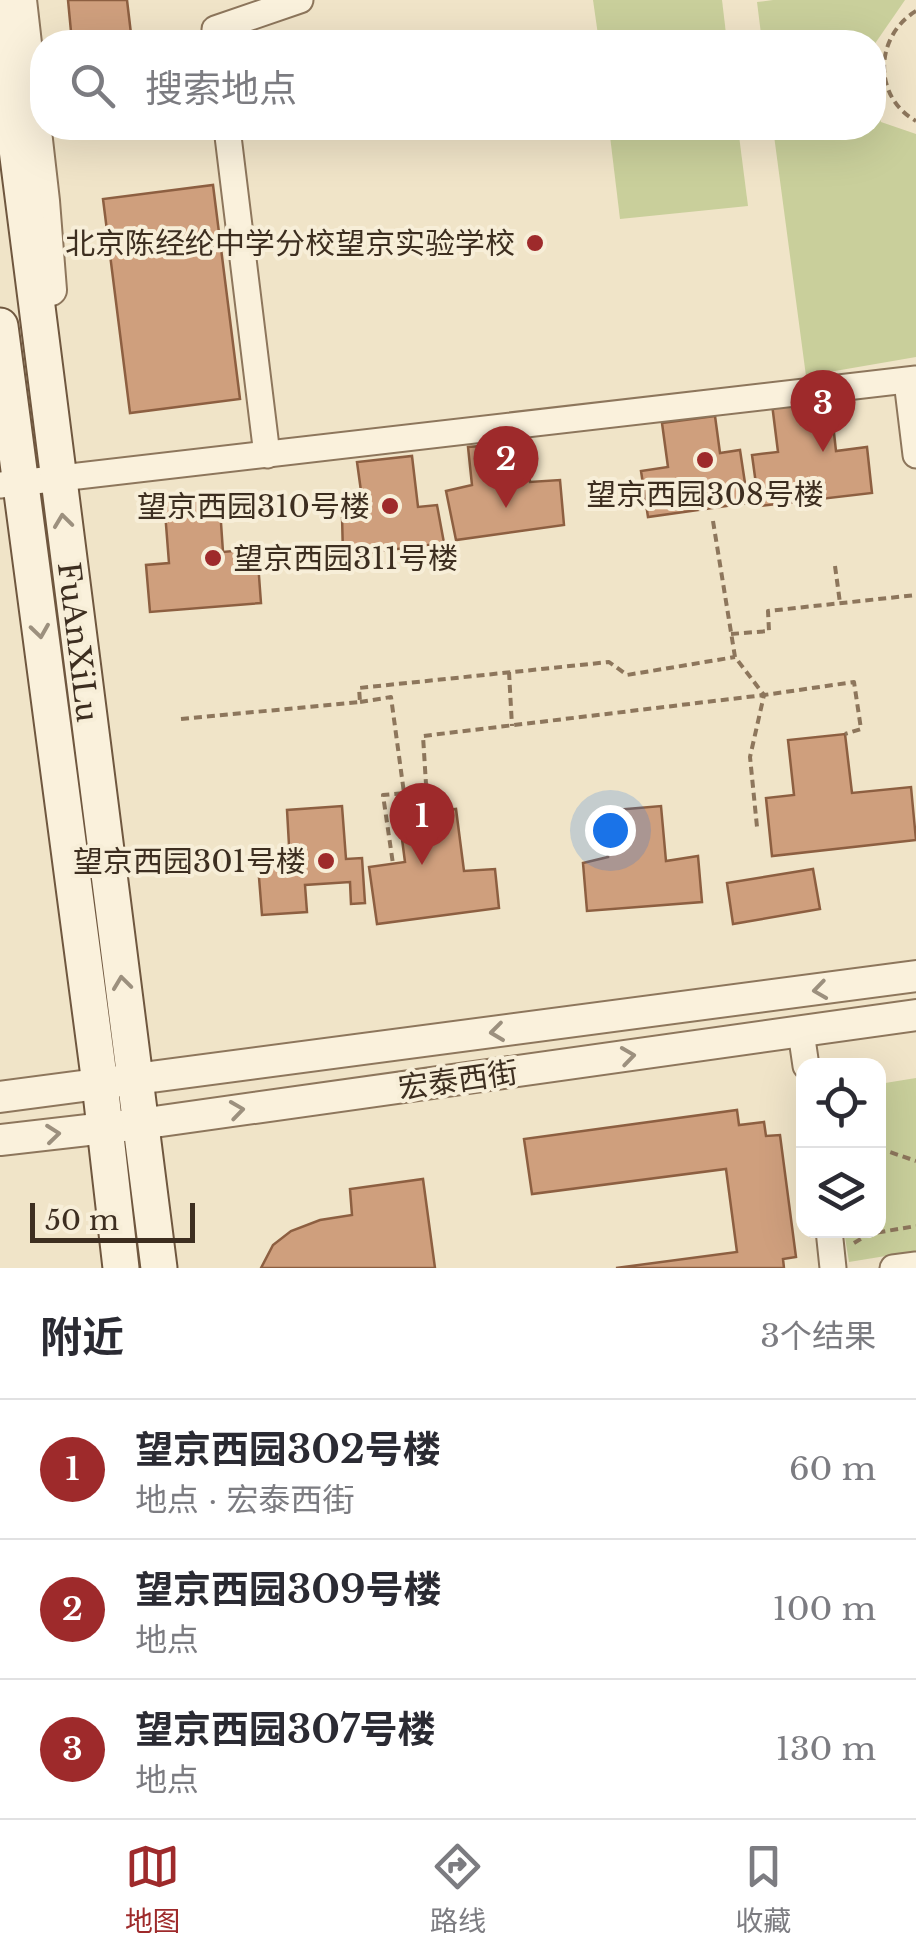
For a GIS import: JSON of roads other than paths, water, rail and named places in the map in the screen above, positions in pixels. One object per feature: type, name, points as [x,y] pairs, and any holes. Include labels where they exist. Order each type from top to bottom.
[{"type":"main road","name":"FuAnXiLu","points":[[0,15],[66,478],[123,1126],[121,1268]]},
{"type":"main road","name":"FuAnXiLu","points":[[0,326],[10,484],[118,1082]]},
{"type":"main road","name":"FuAnXiLu","points":[[123,1126],[159,1268]]},
{"type":"street","points":[[20,0],[30,84]]},
{"type":"street","points":[[215,30],[300,0]]},
{"type":"street","points":[[37,140],[66,478]]},
{"type":"street","points":[[228,140],[267,455]]},
{"type":"street","points":[[10,484],[911,380],[916,455]]},
{"type":"street","name":"宏泰西街","points":[[0,1097],[916,976]]},
{"type":"street","name":"宏泰西街","points":[[0,1140],[916,1016]]},
{"type":"street","points":[[801,1032],[805,1058]]},
{"type":"street","points":[[894,1268],[916,1265]]},
{"type":"place","name":"北京陈经纶中学分校望京实验学校","points":[[535,243]]},
{"type":"place","name":"望京西园307号楼","points":[[823,452]]},
{"type":"place","name":"望京西园308号楼","points":[[705,460]]},
{"type":"place","name":"望京西园310号楼","points":[[390,506]]},
{"type":"place","name":"望京西园309号楼","points":[[506,508]]},
{"type":"place","name":"望京西园311号楼","points":[[213,558]]},
{"type":"place","name":"望京西园301号楼","points":[[326,861]]},
{"type":"place","name":"望京西园302号楼","points":[[422,865]]}]
